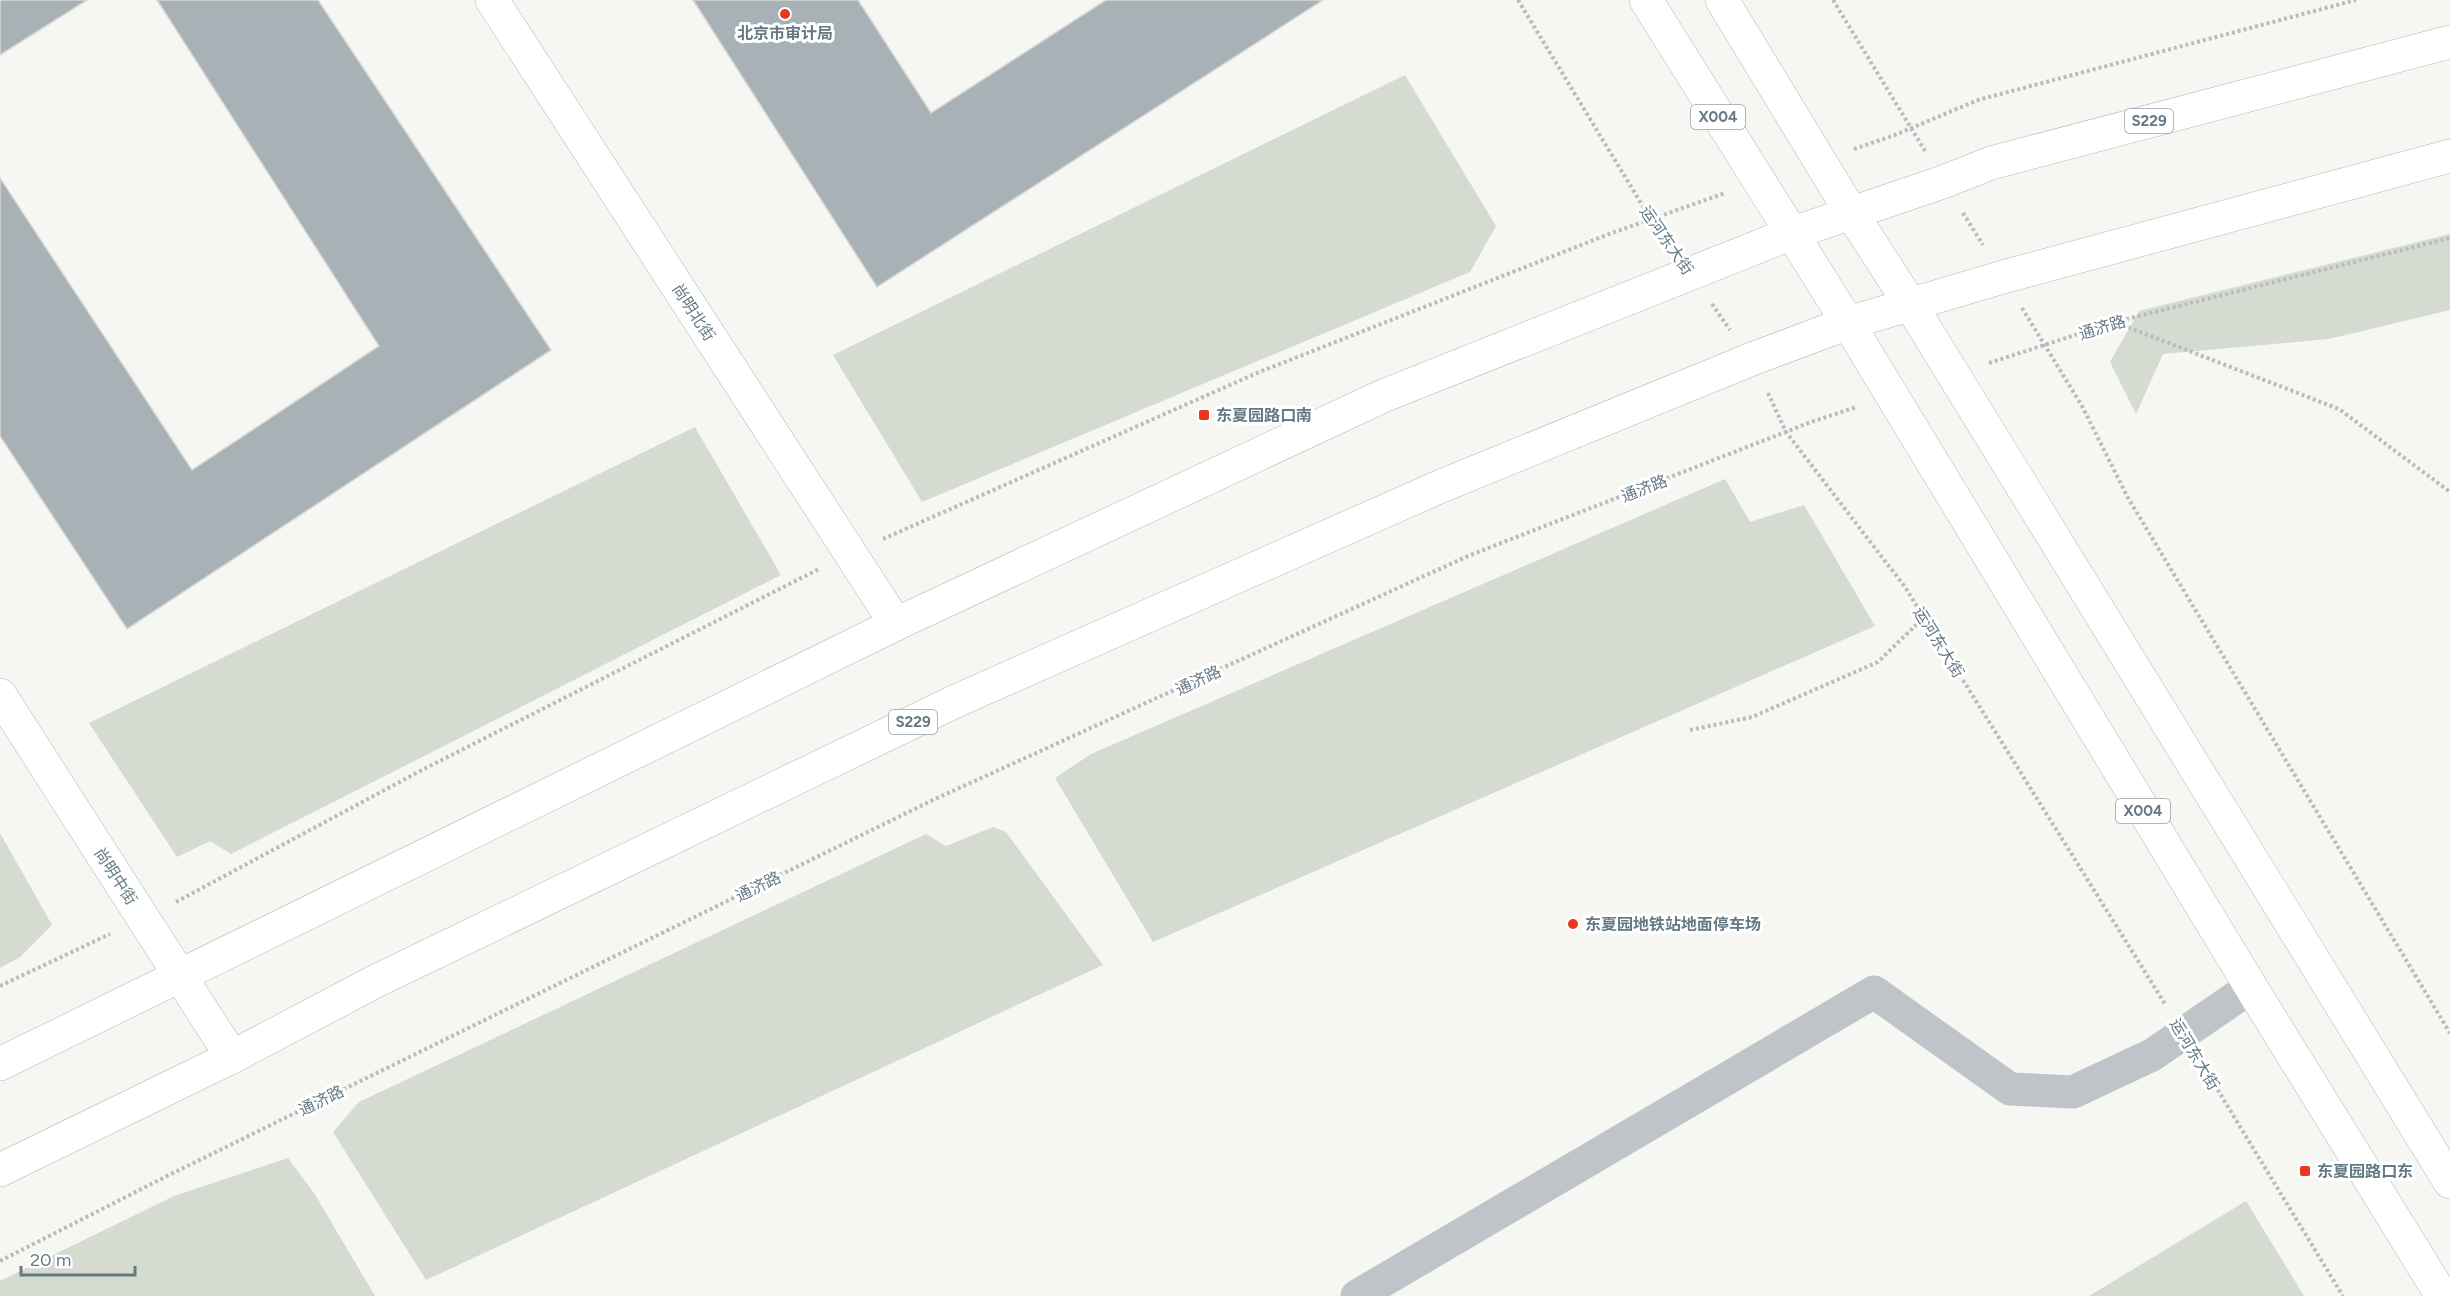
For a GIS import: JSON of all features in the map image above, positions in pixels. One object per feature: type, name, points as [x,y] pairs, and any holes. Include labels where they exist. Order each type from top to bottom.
[{"type":"main road","name":"尚明北街","points":[[492,0],[896,624]]},
{"type":"main road","name":"X004","points":[[1646,0],[1848,323],[1890,396],[2442,1296]]},
{"type":"main road","points":[[1722,0],[1821,160],[1851,214],[1910,304],[2450,1182]]},
{"type":"main road","name":"S229","points":[[0,1064],[896,624],[1383,396],[1791,234],[1991,163],[2450,42]]},
{"type":"main road","name":"S229","points":[[0,1170],[232,1057],[376,981],[956,701],[1439,487],[1752,359],[1848,323],[2450,156]]},
{"type":"main road","name":"尚明中街","points":[[0,695],[232,1057]]},
{"type":"street","points":[[1357,1296],[1874,992],[2010,1089],[2073,1092],[2152,1055],[2182,1032],[2252,987]]},
{"type":"path","name":"运河东大街","points":[[1518,0],[1650,218],[1752,359],[1786,432],[1905,587],[2343,1296]]},
{"type":"path","points":[[1821,160],[1895,135],[1978,100],[2356,0]]},
{"type":"path","points":[[0,986],[144,919],[422,770],[851,554],[1257,373],[1650,218],[1758,182]]},
{"type":"path","name":"通济路","points":[[1953,375],[2115,322],[2450,238]]},
{"type":"path","points":[[2115,322],[2339,409],[2450,492]]},
{"type":"path","points":[[2045,345],[2082,406],[2128,498],[2450,1033]]},
{"type":"path","name":"通济路","points":[[0,1261],[169,1175],[933,800],[1468,556],[1786,432],[1890,396]]},
{"type":"path","points":[[1690,730],[1752,717],[1878,662],[1923,617]]},
{"type":"shaded area","points":[[1405,75],[1496,226],[1470,272],[922,502],[833,355]]},
{"type":"shaded area","points":[[2450,234],[2450,310],[2329,339],[2163,354],[2136,414],[2110,362],[2139,311]]},
{"type":"shaded area","points":[[695,427],[781,575],[231,854],[210,841],[177,857],[89,723]]},
{"type":"shaded area","points":[[1725,479],[1750,522],[1804,505],[1875,626],[1153,942],[1055,778],[1091,754]]},
{"type":"shaded area","points":[[993,827],[1006,832],[1103,965],[426,1280],[333,1132],[359,1102],[926,834],[946,846]]},
{"type":"shaded area","points":[[0,833],[52,925],[20,957],[0,968]]},
{"type":"shaded area","points":[[288,1158],[314,1193],[375,1296],[0,1296],[0,1281],[174,1196]]},
{"type":"shaded area","points":[[2246,1201],[2304,1296],[2089,1296]]},
{"type":"building","points":[[0,0],[87,0],[0,55]]},
{"type":"building","points":[[157,0],[318,0],[551,350],[127,629],[0,436],[0,178],[192,470],[379,346]]},
{"type":"building","points":[[693,0],[858,0],[931,113],[1106,0],[1323,0],[877,287]]},
{"type":"place","name":"北京市审计局","points":[[785,14]]},
{"type":"place","name":"东夏园路口南","points":[[1204,415]]},
{"type":"place","name":"东夏园地铁站地面停车场","points":[[1573,924]]},
{"type":"place","name":"东夏园路口东","points":[[2305,1171]]}]
